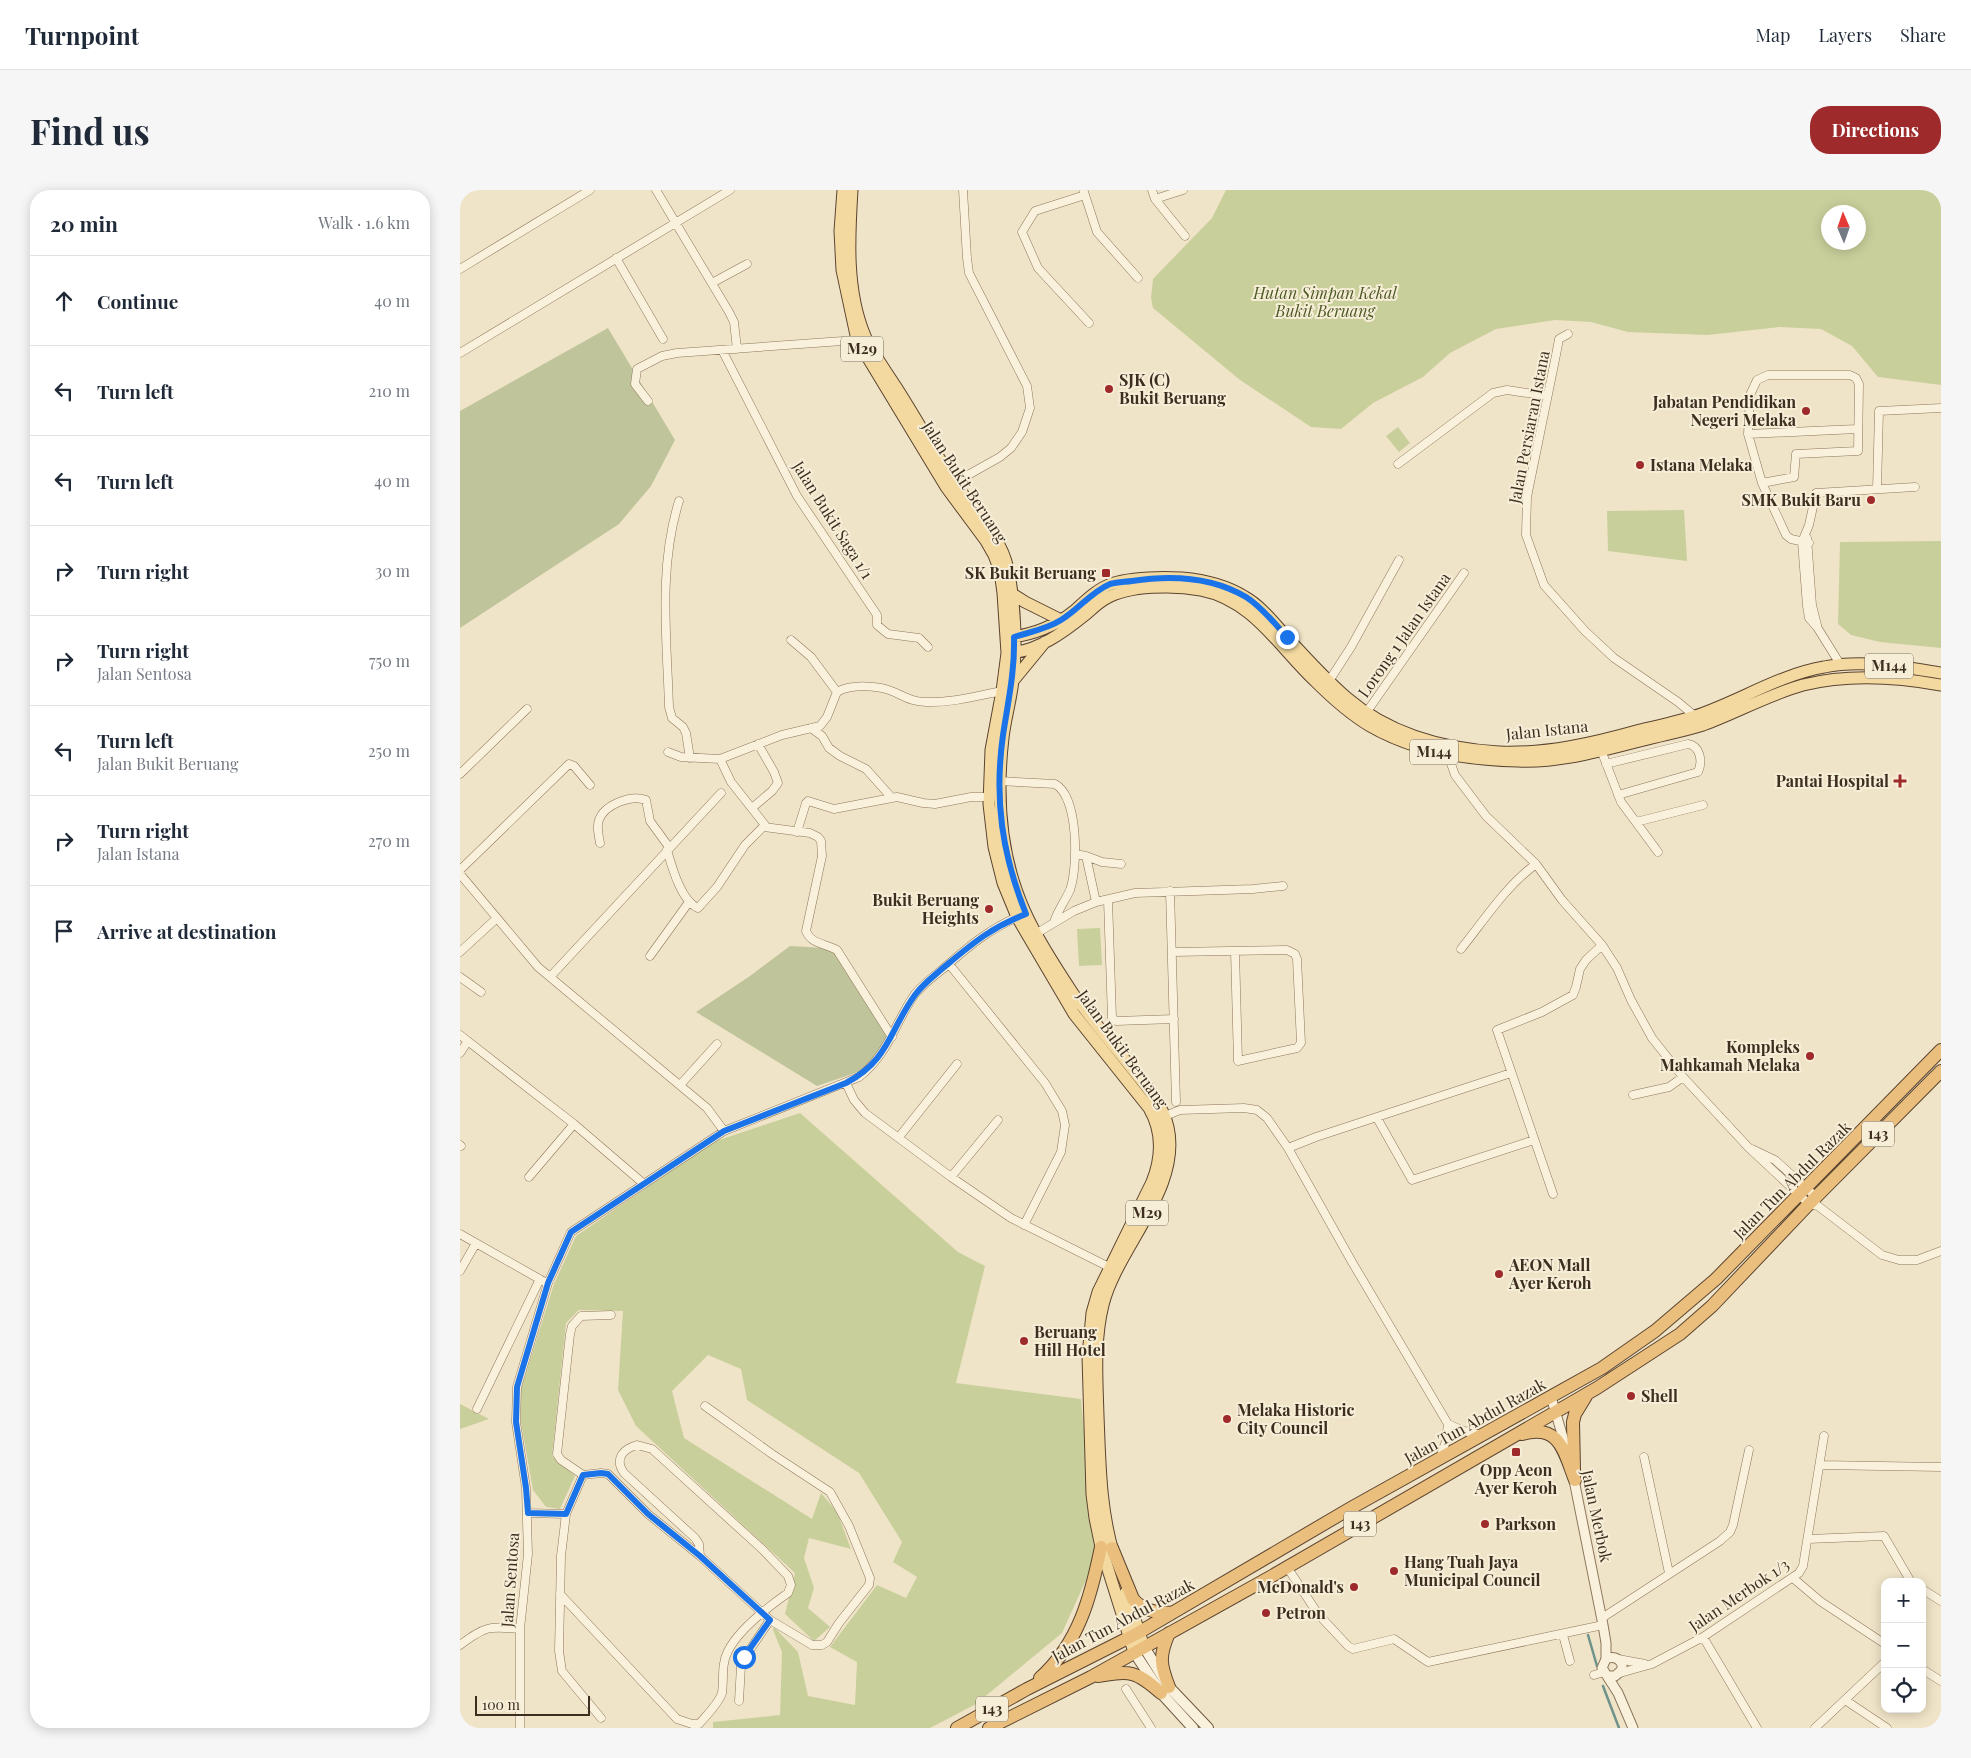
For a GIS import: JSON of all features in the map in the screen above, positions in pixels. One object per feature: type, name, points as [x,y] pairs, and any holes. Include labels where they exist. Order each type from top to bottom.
[{"type":"highway","name":"Jalan Tun Abdul Razak","points":[[993,1727],[1091,1677],[1287,1567],[1589,1392],[1680,1334],[1712,1306],[1941,1050]]},
{"type":"highway","name":"Jalan Tun Abdul Razak","points":[[957,1728],[1027,1689],[1133,1636],[1351,1508],[1602,1368],[1655,1331],[1690,1303],[1810,1198],[1941,1071]]},
{"type":"highway","points":[[1575,1480],[1573,1422],[1575,1414],[1589,1392]]},
{"type":"highway","points":[[1504,1440],[1536,1432],[1546,1432],[1554,1436],[1560,1441],[1575,1480]]},
{"type":"highway","points":[[1107,1548],[1133,1599],[1138,1605],[1153,1611],[1172,1613]]},
{"type":"highway","points":[[1027,1689],[1055,1664],[1071,1641],[1084,1613],[1107,1548]]},
{"type":"highway","points":[[1165,1690],[1161,1657],[1163,1646],[1169,1633]]},
{"type":"highway","points":[[1091,1677],[1117,1673],[1136,1674],[1165,1690]]},
{"type":"main road","name":"Jalan Bukit Beruang","points":[[843,190],[840,231],[842,270],[857,340],[994,555],[1000,571],[1010,637]]},
{"type":"main road","name":"Jalan Bukit Beruang","points":[[852,190],[850,230],[851,271],[857,308],[866,337],[950,484],[994,535],[1002,550],[1008,568],[1011,593],[1010,637],[1013,681],[1003,736],[999,780],[1004,843],[1021,915]]},
{"type":"main road","name":"Jalan Istana","points":[[1010,637],[1044,628],[1062,620],[1098,591],[1110,584],[1150,578],[1180,578],[1211,582],[1225,586],[1248,598],[1268,616],[1310,663],[1366,712],[1405,732],[1451,751],[1500,752],[1543,750],[1698,721],[1796,674],[1840,664],[1888,666],[1941,673]]},
{"type":"main road","name":"Jalan Istana","points":[[1011,652],[1045,642],[1069,628],[1107,598],[1126,592],[1151,588],[1190,589],[1210,592],[1224,596],[1245,608],[1314,680],[1345,708],[1370,726],[1398,740],[1485,760],[1544,761],[1601,750],[1698,721],[1801,686],[1822,682],[1858,679],[1899,680],[1941,685]]},
{"type":"main road","points":[[1011,593],[1062,620]]},
{"type":"main road","points":[[1013,681],[1045,642]]},
{"type":"main road","name":"Jalan Bukit Beruang","points":[[1011,652],[991,750],[990,797],[994,847],[1003,883],[1074,1014],[1149,1108],[1156,1120],[1160,1148],[1158,1167],[1152,1182],[1098,1292],[1092,1313],[1088,1356],[1092,1494],[1133,1636],[1139,1650]]},
{"type":"main road","points":[[1782,693],[1800,682],[1838,670],[1840,664],[1850,672],[1873,672],[1899,680]]},
{"type":"main road","name":"Jalan Bukit Beruang","points":[[1032,936],[1074,994],[1156,1099],[1165,1116],[1170,1137],[1166,1171],[1159,1189],[1113,1278],[1104,1302],[1098,1331],[1096,1355],[1101,1488],[1107,1548]]},
{"type":"main road","points":[[1139,1650],[1193,1728]]},
{"type":"main road","points":[[1165,1690],[1208,1728]]},
{"type":"street","points":[[460,269],[590,190]]},
{"type":"street","points":[[656,190],[734,322],[737,349]]},
{"type":"street","points":[[460,353],[730,190]]},
{"type":"street","points":[[950,484],[1000,457],[1011,448],[1022,432],[1030,408],[1026,386],[969,273],[963,190]]},
{"type":"street","points":[[1152,190],[1155,200],[1185,236]]},
{"type":"street","points":[[1155,200],[1182,190]]},
{"type":"street","points":[[1089,323],[1038,268],[1022,232],[1035,211],[1084,192],[1097,232],[1138,278]]},
{"type":"street","points":[[616,258],[664,339]]},
{"type":"street","points":[[712,283],[747,264]]},
{"type":"street","name":"Jalan Persiaran Istana","points":[[1568,334],[1559,339],[1527,497],[1526,535],[1544,585],[1614,658],[1678,702],[1698,721]]},
{"type":"street","points":[[648,401],[635,384],[637,368],[662,356],[677,353],[857,340]]},
{"type":"street","name":"Jalan Bukit Saga 1/1","points":[[722,350],[798,496],[877,614],[877,624],[888,634],[919,638],[928,647]]},
{"type":"street","points":[[1762,483],[1794,477],[1796,454],[1858,451],[1859,384],[1856,378],[1850,375],[1768,375],[1757,380],[1750,395],[1748,434],[1762,483],[1786,535],[1791,539],[1806,542]]},
{"type":"street","points":[[1398,464],[1493,393],[1507,390],[1548,396]]},
{"type":"street","points":[[1877,489],[1879,411],[1941,408]]},
{"type":"street","points":[[1748,434],[1857,429]]},
{"type":"street","points":[[1840,664],[1817,627],[1812,605],[1806,534],[1816,493],[1915,487]]},
{"type":"street","points":[[679,501],[667,558],[664,591],[669,707],[672,718],[683,727],[686,733],[690,758]]},
{"type":"street","points":[[1329,680],[1351,647],[1399,560]]},
{"type":"street","name":"Lorong 1 Jalan Istana","points":[[1366,712],[1464,573]]},
{"type":"street","points":[[791,640],[811,657],[837,692]]},
{"type":"street","points":[[668,752],[690,758],[720,759],[782,735],[820,726],[827,717],[837,692],[846,689],[878,688],[895,692],[908,700],[926,702],[947,701],[1002,691]]},
{"type":"street","points":[[460,774],[527,709]]},
{"type":"street","points":[[811,728],[822,736],[830,748],[840,756],[866,769],[892,798]]},
{"type":"street","points":[[752,808],[772,792],[778,783],[758,744]]},
{"type":"street","points":[[1606,764],[1688,744],[1697,749],[1700,757],[1698,772],[1618,795]]},
{"type":"street","points":[[1601,750],[1621,802],[1658,852]]},
{"type":"street","points":[[1451,751],[1451,768],[1454,775],[1486,816],[1536,864],[1562,900],[1602,945],[1617,968],[1631,1000],[1652,1038],[1683,1077],[1748,1147],[1882,1254],[1899,1260],[1917,1260],[1941,1251]]},
{"type":"street","points":[[720,759],[731,782],[764,823],[764,827]]},
{"type":"street","points":[[590,785],[574,766],[569,764],[460,872],[538,967],[707,1108],[724,1131]]},
{"type":"street","points":[[999,780],[1050,783],[1058,786],[1071,810],[1075,863],[1070,890],[1054,922]]},
{"type":"street","points":[[550,977],[721,793]]},
{"type":"street","points":[[797,832],[808,801],[834,810],[892,798],[903,798],[935,804],[971,797],[990,797]]},
{"type":"street","points":[[600,844],[599,819],[605,811],[623,800],[640,798],[646,800],[652,826],[668,849],[674,873],[689,902],[698,908],[702,906],[717,887],[745,845],[764,827]]},
{"type":"street","points":[[1636,822],[1703,804]]},
{"type":"street","points":[[764,827],[810,833],[818,837],[822,846],[806,931],[808,938],[837,950],[892,1037]]},
{"type":"street","points":[[1075,854],[1102,862],[1122,864]]},
{"type":"street","points":[[1086,856],[1096,902]]},
{"type":"street","points":[[1461,949],[1508,889],[1536,864]]},
{"type":"street","points":[[1032,936],[1074,911],[1096,902],[1135,893],[1253,889],[1283,886]]},
{"type":"street","points":[[1170,891],[1176,1102]]},
{"type":"street","points":[[1108,900],[1112,1018],[1116,1021],[1174,1019]]},
{"type":"street","points":[[650,956],[689,902]]},
{"type":"street","name":"Jalan Sentosa","points":[[520,1728],[520,1629],[528,1554],[528,1513],[516,1422],[516,1396],[548,1283],[571,1232],[724,1131],[846,1083],[868,1070],[892,1037],[916,994],[982,936],[1021,915]]},
{"type":"street","points":[[460,952],[497,918]]},
{"type":"street","points":[[1553,1194],[1511,1073],[1498,1028],[1542,1012],[1573,995],[1580,969],[1586,960],[1602,945]]},
{"type":"street","points":[[1173,952],[1287,950],[1295,954],[1297,959],[1301,1043],[1294,1050],[1238,1061],[1235,951]]},
{"type":"street","points":[[948,964],[1045,1083],[1062,1111],[1065,1125],[1061,1152],[1024,1225]]},
{"type":"street","points":[[460,977],[481,992]]},
{"type":"street","points":[[460,1035],[574,1124],[644,1184]]},
{"type":"street","points":[[460,1053],[468,1041]]},
{"type":"street","points":[[680,1085],[717,1044]]},
{"type":"street","points":[[898,1137],[957,1064]]},
{"type":"street","points":[[1288,1148],[1316,1137],[1511,1073]]},
{"type":"street","points":[[1632,1095],[1669,1087],[1683,1077]]},
{"type":"street","points":[[846,1083],[859,1106],[951,1177],[995,1208],[1024,1225],[1109,1268]]},
{"type":"street","points":[[1165,1116],[1180,1110],[1244,1108],[1257,1110],[1267,1118],[1288,1148],[1357,1271],[1448,1424],[1464,1431],[1481,1435]]},
{"type":"street","points":[[1377,1118],[1412,1180],[1534,1140]]},
{"type":"street","points":[[951,1177],[998,1120]]},
{"type":"street","points":[[529,1177],[574,1124]]},
{"type":"street","points":[[1748,1147],[1774,1160],[1810,1198]]},
{"type":"street","points":[[460,1234],[548,1283]]},
{"type":"street","points":[[460,1271],[476,1243]]},
{"type":"street","points":[[477,1409],[540,1279]]},
{"type":"street","points":[[611,1314],[581,1316],[572,1326],[557,1454],[561,1460],[583,1475],[608,1474],[648,1514],[700,1556],[770,1620],[812,1645],[822,1645],[827,1642],[839,1623],[869,1585],[870,1578],[849,1526],[830,1492],[772,1454],[705,1406]]},
{"type":"street","name":"Jalan Merbok","points":[[1551,1397],[1575,1480],[1606,1643],[1613,1658]]},
{"type":"street","points":[[1440,1458],[1446,1441],[1448,1424]]},
{"type":"street","name":"Jalan Merbok 1/3","points":[[1594,1675],[1612,1674],[1652,1664],[1703,1637],[1793,1578],[1803,1566],[1824,1436]]},
{"type":"street","points":[[560,1594],[677,1719],[692,1724],[699,1724],[722,1695],[725,1660],[735,1640],[762,1612],[788,1593],[791,1585],[788,1576],[762,1549],[652,1449],[637,1445],[625,1450],[619,1465],[624,1473],[695,1538],[699,1544],[700,1556]]},
{"type":"street","points":[[1287,1567],[1318,1614],[1353,1649],[1394,1639],[1428,1662],[1563,1635],[1602,1622],[1669,1573],[1720,1541],[1730,1532],[1735,1519],[1749,1450]]},
{"type":"street","points":[[1644,1456],[1669,1573]]},
{"type":"street","points":[[1820,1465],[1941,1467]]},
{"type":"street","points":[[583,1475],[566,1514],[560,1556],[559,1651],[562,1672],[601,1718]]},
{"type":"street","points":[[528,1513],[566,1514]]},
{"type":"street","points":[[1808,1538],[1884,1536],[1909,1578]]},
{"type":"street","points":[[1793,1578],[1820,1601],[1881,1641]]},
{"type":"street","points":[[1926,1592],[1941,1601]]},
{"type":"street","points":[[739,1701],[741,1666],[744,1657],[770,1620]]},
{"type":"street","points":[[460,1645],[486,1628],[520,1629]]},
{"type":"street","points":[[1563,1635],[1570,1661]]},
{"type":"street","points":[[1703,1637],[1757,1728]]},
{"type":"street","points":[[1612,1674],[1622,1667],[1613,1658]]},
{"type":"street","points":[[1634,1728],[1618,1693],[1612,1674],[1602,1665],[1613,1658],[1652,1664]]},
{"type":"street","points":[[1815,1728],[1881,1666]]},
{"type":"street","points":[[1926,1672],[1941,1681]]},
{"type":"street","points":[[1126,1689],[1151,1728]]},
{"type":"street","points":[[1845,1700],[1887,1728]]},
{"type":"green space","name":"Hutan Simpan Kekal Bukit Beruang","points":[[1226,190],[1941,190],[1941,385],[1878,377],[1852,346],[1821,329],[1780,327],[1708,335],[1628,332],[1591,322],[1555,320],[1496,329],[1450,353],[1423,377],[1373,403],[1341,429],[1311,427],[1240,380],[1153,308],[1151,298],[1153,279],[1212,218]]},
{"type":"green space","points":[[608,328],[675,440],[651,486],[619,524],[460,628],[460,411]]},
{"type":"green space","points":[[1398,427],[1410,443],[1399,452],[1386,436]]},
{"type":"green space","points":[[1684,510],[1687,561],[1608,551],[1607,511]]},
{"type":"green space","points":[[1941,541],[1941,648],[1880,642],[1851,635],[1838,624],[1840,542]]},
{"type":"green space","points":[[1100,928],[1102,965],[1079,966],[1077,929]]},
{"type":"green space","points":[[790,946],[824,948],[833,951],[887,1036],[876,1059],[858,1072],[817,1086],[696,1012],[750,976]]},
{"type":"green space","points":[[800,1113],[958,1252],[985,1266],[956,1383],[1081,1399],[1095,1551],[1086,1580],[1062,1633],[976,1704],[930,1728],[713,1728],[713,1722],[780,1715],[782,1652],[773,1630],[774,1627],[798,1652],[808,1696],[855,1705],[857,1662],[830,1647],[877,1585],[906,1598],[917,1577],[893,1562],[902,1542],[859,1473],[747,1400],[741,1369],[708,1355],[672,1391],[684,1438],[812,1519],[821,1493],[837,1512],[851,1549],[809,1538],[804,1558],[814,1588],[808,1608],[830,1627],[814,1641],[785,1614],[795,1573],[636,1426],[618,1390],[623,1311],[579,1310],[566,1323],[552,1456],[575,1476],[560,1509],[546,1507],[533,1490],[521,1423],[521,1389],[554,1284],[576,1236],[713,1142]]},
{"type":"green space","points":[[460,1404],[489,1419],[460,1429]]},
{"type":"waterway","points":[[1588,1635],[1597,1666]]},
{"type":"waterway","points":[[1603,1686],[1619,1728]]},
{"type":"place","name":"SJK (C) Bukit Beruang","points":[[1109,389]]},
{"type":"place","name":"Jabatan Pendidikan Negeri Melaka","points":[[1806,411]]},
{"type":"place","name":"Istana Melaka","points":[[1640,465]]},
{"type":"place","name":"SMK Bukit Baru","points":[[1871,500]]},
{"type":"place","name":"SK Bukit Beruang","points":[[1106,573]]},
{"type":"place","name":"Pantai Hospital","points":[[1900,781]]},
{"type":"place","name":"Bukit Beruang Heights","points":[[989,909]]},
{"type":"place","name":"Kompleks Mahkamah Melaka","points":[[1810,1056]]},
{"type":"place","name":"AEON Mall Ayer Keroh","points":[[1499,1274]]},
{"type":"place","name":"Beruang Hill Hotel","points":[[1024,1341]]},
{"type":"place","name":"Shell","points":[[1631,1396]]},
{"type":"place","name":"Melaka Historic City Council","points":[[1227,1419]]},
{"type":"place","name":"Opp Aeon Ayer Keroh","points":[[1516,1452]]},
{"type":"place","name":"Parkson","points":[[1485,1524]]},
{"type":"place","name":"Hang Tuah Jaya Municipal Council","points":[[1394,1571]]},
{"type":"place","name":"McDonald's","points":[[1354,1587]]},
{"type":"place","name":"Petron","points":[[1266,1613]]},
{"type":"route","points":[[744,1657],[770,1620],[700,1556],[648,1514],[608,1474],[583,1475],[566,1514],[528,1513],[516,1422],[517,1387],[548,1283],[571,1232],[724,1131],[846,1083],[868,1070],[892,1037],[909,1004],[926,983],[982,936],[996,927],[1026,914],[1013,880],[1004,843],[999,780],[1003,736],[1013,681],[1014,637],[1044,628],[1062,620],[1098,591],[1110,584],[1150,578],[1201,580],[1225,586],[1248,598],[1287,637]]}]
